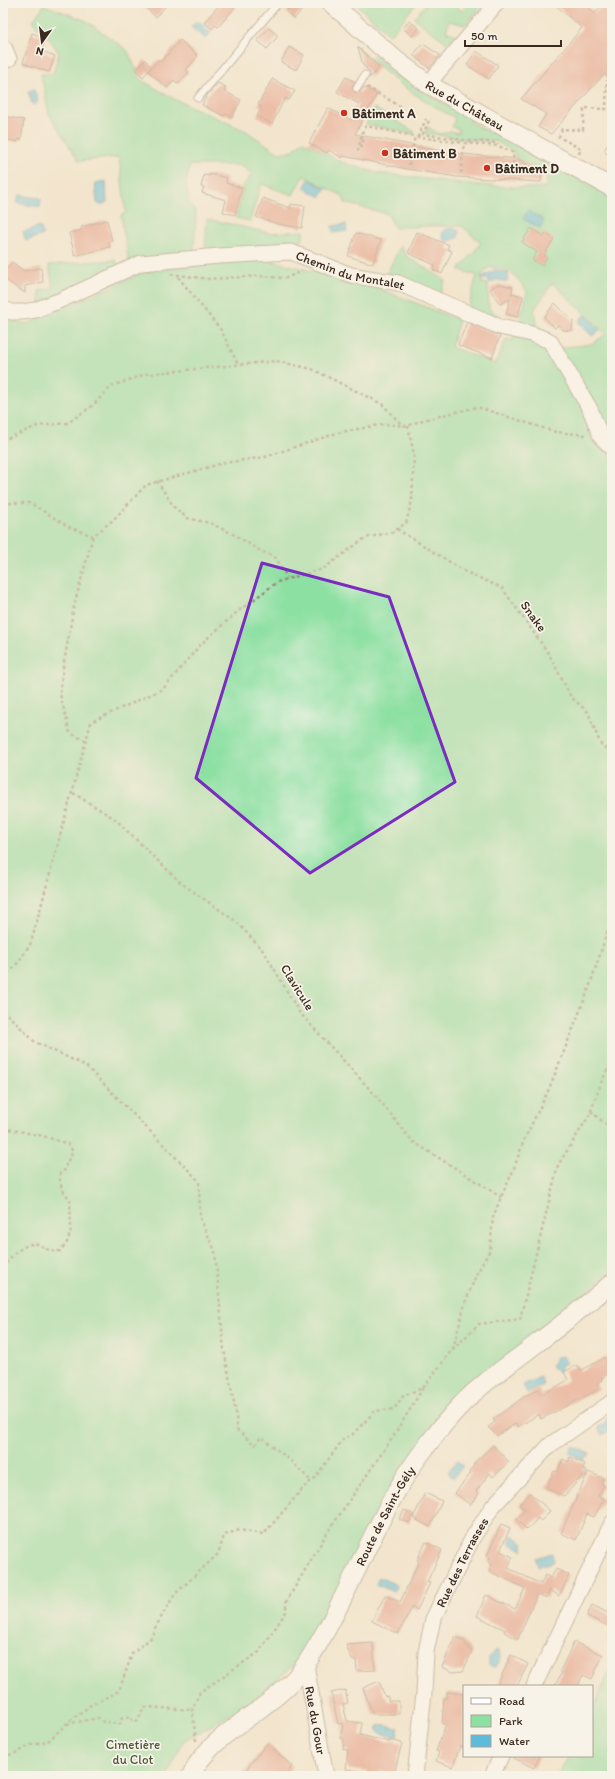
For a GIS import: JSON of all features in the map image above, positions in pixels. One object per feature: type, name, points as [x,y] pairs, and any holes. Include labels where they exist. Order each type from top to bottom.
[{"type":"street","name":"Rue du Château","points":[[331,3],[396,60],[428,84],[612,188]]},
{"type":"street","points":[[428,84],[497,3]]},
{"type":"street","name":"Chemin du Montalet","points":[[3,308],[11,312],[35,310],[61,300],[141,263],[219,256],[290,252],[352,275],[398,283],[500,327],[532,334],[550,341],[590,409],[601,437],[612,448]]},
{"type":"street","name":"Route de Saint-Gély","points":[[191,1776],[202,1759],[228,1733],[288,1686],[306,1665],[356,1573],[401,1484],[460,1405],[566,1322],[612,1283]]},
{"type":"street","name":"Rue des Terrasses","points":[[415,1776],[424,1693],[426,1652],[433,1619],[473,1537],[493,1506],[550,1445],[612,1402]]},
{"type":"street","points":[[534,1685],[612,1523]]},
{"type":"street","name":"Rue du Gour","points":[[306,1665],[326,1776]]},
{"type":"street","points":[[492,1776],[501,1757]]},
{"type":"lane","points":[[198,98],[278,3]]},
{"type":"lane","points":[[359,86],[365,75]]},
{"type":"path","points":[[579,148],[559,137],[562,130],[583,130],[584,108],[606,109],[607,80]]},
{"type":"path","points":[[359,86],[403,108]]},
{"type":"path","points":[[409,165],[416,136],[427,120],[423,134],[497,143],[498,146],[514,153],[512,178]]},
{"type":"path","points":[[358,151],[362,130],[366,126],[416,136],[498,146]]},
{"type":"path","points":[[361,136],[364,137],[361,148]]},
{"type":"path","points":[[461,173],[464,143]]},
{"type":"path","points":[[412,159],[413,147]]},
{"type":"path","points":[[463,155],[463,168]]},
{"type":"path","points":[[513,160],[514,174]]},
{"type":"path","points":[[170,274],[209,279],[259,276],[286,278],[305,270]]},
{"type":"path","points":[[178,276],[221,330],[238,364]]},
{"type":"path","points":[[3,442],[6,439],[37,426],[68,423],[92,406],[112,386],[146,374],[276,361],[312,369],[382,404],[403,426]]},
{"type":"path","points":[[86,741],[70,733],[60,694],[74,606],[93,536],[113,520],[146,485],[223,463],[265,457],[337,433],[384,424],[408,426],[419,421],[477,407],[556,432],[601,437]]},
{"type":"path","points":[[3,977],[15,968],[31,943],[91,722],[163,689],[200,645],[236,613],[277,582],[323,569],[365,538],[393,532],[406,523],[412,501],[414,456],[408,426]]},
{"type":"path","points":[[157,481],[174,507],[187,518],[210,523],[276,558],[287,577]]},
{"type":"path","points":[[3,503],[30,503],[69,526],[93,536]]},
{"type":"path","name":"Snake","points":[[397,529],[464,571],[502,588],[549,654],[571,697],[588,712],[600,743],[612,756]]},
{"type":"path","name":"Clavicule","points":[[72,793],[115,819],[181,883],[237,922],[265,953],[299,1012],[376,1096],[412,1141],[500,1197]]},
{"type":"path","points":[[452,1350],[465,1303],[477,1273],[490,1250],[493,1217],[500,1197],[514,1171],[524,1140],[549,1089],[588,988],[608,930],[612,928]]},
{"type":"path","points":[[3,1010],[36,1042],[86,1066],[199,1181],[200,1218],[215,1251],[224,1350],[236,1413],[237,1430],[254,1445],[261,1437],[291,1461],[311,1481]]},
{"type":"path","points":[[202,1759],[193,1748],[196,1741],[192,1710],[200,1692],[259,1652],[286,1612],[286,1602],[327,1533],[393,1436],[423,1388],[452,1350],[479,1324],[520,1319],[558,1165],[591,1111],[612,1060]]},
{"type":"path","points":[[591,1111],[612,1130]]},
{"type":"path","points":[[3,1128],[43,1136],[68,1144],[73,1152],[66,1164],[66,1169],[60,1173],[59,1182],[64,1193],[70,1199],[70,1228],[68,1241],[60,1251],[50,1252],[39,1244],[32,1244],[20,1250],[3,1267]]},
{"type":"path","points":[[3,1757],[18,1752],[31,1745],[47,1742],[67,1724],[92,1705],[119,1691],[132,1654],[153,1636],[155,1628],[174,1595],[218,1554],[224,1535],[239,1530],[264,1534],[311,1481],[344,1438],[352,1436],[375,1411],[394,1409],[404,1395],[423,1388]]},
{"type":"path","points":[[67,1724],[99,1718],[103,1722],[108,1721],[113,1724],[120,1724],[121,1719],[130,1716],[132,1720],[138,1721],[145,1707],[192,1710]]},
{"type":"highlighted area","points":[[262,563],[389,597],[455,782],[310,873],[196,778]]},
{"type":"green space","points":[[355,3],[417,3],[390,35]]},
{"type":"green space","points":[[427,3],[452,3],[462,11],[470,3],[483,4],[465,25],[449,21],[446,31],[456,35],[447,43],[414,18]]},
{"type":"green space","name":"Cimetière du Clot","points":[[44,5],[85,20],[127,50],[141,80],[174,99],[246,131],[279,153],[292,151],[303,141],[341,162],[377,173],[478,185],[532,188],[547,187],[546,174],[516,158],[515,153],[498,142],[463,139],[425,133],[427,127],[441,134],[450,131],[458,133],[459,129],[452,127],[455,118],[410,91],[389,76],[370,58],[374,54],[396,74],[417,88],[472,119],[470,122],[491,133],[493,131],[612,197],[612,1271],[455,1398],[396,1478],[349,1571],[296,1663],[248,1705],[183,1741],[167,1776],[3,1776],[3,320],[27,324],[144,272],[261,258],[375,287],[459,320],[451,347],[496,364],[506,339],[513,340],[524,306],[527,291],[511,273],[503,269],[489,267],[481,276],[482,283],[488,284],[489,309],[502,318],[500,323],[468,308],[477,275],[459,270],[481,243],[462,226],[395,228],[388,214],[345,203],[343,196],[303,176],[293,195],[261,184],[250,221],[236,218],[244,185],[252,174],[240,165],[190,165],[186,183],[189,202],[196,212],[194,251],[129,263],[121,215],[126,213],[119,157],[79,161],[49,114],[41,74],[53,74],[59,53],[45,32],[32,22]],"holes":[[[553,283],[606,334],[592,344],[549,349],[543,348],[534,310]]]},
{"type":"green space","points":[[374,108],[415,132],[413,134],[366,124]]},
{"type":"green space","points":[[207,219],[269,233],[304,231],[302,241],[268,247],[205,251]]},
{"type":"green space","points":[[401,245],[406,256],[445,280],[440,296],[387,273]]},
{"type":"green space","points":[[115,260],[120,267],[40,303],[39,291],[53,288],[49,265]]},
{"type":"green space","points":[[612,1665],[612,1776],[557,1776],[568,1757],[593,1757],[593,1710]]},
{"type":"water","points":[[198,21],[211,33],[206,39],[191,27]]},
{"type":"water","points":[[34,89],[38,102],[35,105],[32,104],[28,91]]},
{"type":"water","points":[[309,179],[326,189],[321,197],[304,188]]},
{"type":"water","points":[[106,181],[107,202],[101,205],[97,203],[95,183]]},
{"type":"water","points":[[19,195],[41,198],[40,207],[17,203]]},
{"type":"water","points":[[528,211],[544,220],[540,228],[523,219]]},
{"type":"water","points":[[346,224],[347,231],[333,233],[332,226]]},
{"type":"water","points":[[40,226],[43,235],[26,241],[23,232]]},
{"type":"water","points":[[452,228],[459,231],[458,238],[449,241],[444,240],[442,233],[444,230]]},
{"type":"water","points":[[495,270],[509,273],[507,282],[497,280],[490,283],[487,278],[484,280],[482,277]]},
{"type":"water","points":[[586,315],[600,330],[592,336],[579,323],[581,318]]},
{"type":"water","points":[[561,1356],[564,1357],[566,1363],[561,1365],[559,1371],[557,1372],[551,1366],[556,1358]]},
{"type":"water","points":[[540,1377],[544,1385],[527,1393],[523,1385]]},
{"type":"water","points":[[612,1417],[611,1428],[602,1435],[598,1427],[605,1424],[607,1418]]},
{"type":"water","points":[[572,1446],[590,1454],[588,1457],[586,1456],[584,1460],[569,1453]]},
{"type":"water","points":[[457,1461],[463,1466],[453,1478],[448,1472]]},
{"type":"water","points":[[512,1535],[524,1543],[522,1550],[509,1543]]},
{"type":"water","points":[[552,1553],[554,1562],[538,1566],[536,1558]]},
{"type":"water","points":[[379,1577],[397,1585],[393,1592],[376,1584]]},
{"type":"water","points":[[495,1650],[498,1651],[501,1659],[496,1667],[489,1666],[489,1658]]},
{"type":"water","points":[[381,1724],[399,1728],[397,1737],[379,1733],[377,1728]]},
{"type":"building","points":[[140,3],[168,3],[156,17]]},
{"type":"building","points":[[221,3],[239,3],[218,27],[215,25],[212,29],[204,22]]},
{"type":"building","points":[[294,3],[308,3],[294,19],[286,12]]},
{"type":"building","points":[[553,3],[584,3],[595,13],[604,3],[612,3],[612,80],[604,74],[551,134],[538,127],[546,114],[521,99],[582,28]]},
{"type":"building","points":[[409,21],[419,28],[412,36],[403,28]]},
{"type":"building","points":[[269,28],[278,36],[267,49],[257,40]]},
{"type":"building","points":[[32,33],[46,38],[41,51],[55,56],[49,72],[23,63]]},
{"type":"building","points":[[180,40],[198,56],[186,70],[189,72],[178,84],[174,80],[167,88],[148,71],[159,59],[161,62]]},
{"type":"building","points":[[423,44],[440,55],[429,68],[413,55]]},
{"type":"building","points":[[289,47],[304,55],[296,70],[281,62]]},
{"type":"building","points":[[358,47],[379,67],[370,78],[370,73],[363,65]]},
{"type":"building","points":[[476,51],[498,65],[489,79],[467,65]]},
{"type":"building","points":[[145,60],[152,67],[143,77],[136,70]]},
{"type":"building","points":[[346,77],[355,82],[352,88],[355,92],[360,92],[364,87],[377,94],[355,134],[451,153],[518,159],[542,172],[541,182],[457,177],[343,156],[342,158],[329,150],[327,153],[309,143],[328,108],[351,120],[359,104],[337,92]]},
{"type":"building","points":[[272,79],[295,91],[289,100],[285,98],[272,124],[257,116],[262,107],[258,105]]},
{"type":"building","points":[[218,83],[226,87],[224,91],[241,100],[232,117],[226,114],[224,116],[202,105],[207,95]]},
{"type":"building","points":[[3,116],[24,120],[21,140],[18,139],[18,142],[3,139]]},
{"type":"building","points":[[210,174],[227,178],[226,183],[242,188],[235,215],[223,212],[226,200],[202,193],[204,187],[201,187],[204,175],[210,176]]},
{"type":"building","points":[[263,198],[290,208],[291,204],[305,206],[302,228],[278,224],[256,217]]},
{"type":"building","points":[[107,220],[112,241],[109,242],[110,247],[75,256],[69,233],[82,230],[81,227]]},
{"type":"building","points":[[531,228],[543,236],[545,233],[554,239],[544,255],[547,257],[542,266],[532,260],[537,252],[522,242]]},
{"type":"building","points":[[417,232],[449,245],[447,249],[452,251],[442,274],[433,270],[435,265],[408,253]]},
{"type":"building","points":[[356,233],[381,240],[373,264],[348,256]]},
{"type":"building","points":[[12,262],[24,271],[41,268],[43,282],[25,286],[25,293],[3,278],[3,274]]},
{"type":"building","points":[[498,284],[513,287],[511,296],[512,293],[523,296],[518,317],[506,314],[510,299],[500,304],[493,294],[490,289]]},
{"type":"building","points":[[555,303],[573,321],[572,331],[563,330],[558,325],[555,328],[544,317]]},
{"type":"building","points":[[467,322],[500,336],[492,358],[458,345]]},
{"type":"building","points":[[606,1357],[612,1372],[601,1378],[602,1380],[596,1384],[599,1389],[541,1419],[539,1414],[518,1427],[516,1423],[497,1436],[488,1427],[495,1422],[493,1419],[524,1397],[538,1389],[542,1395],[568,1380],[564,1372],[577,1365],[580,1371]]},
{"type":"building","points":[[493,1445],[509,1462],[493,1477],[490,1473],[476,1491],[479,1494],[470,1505],[455,1493],[471,1473],[469,1471],[474,1466],[473,1465]]},
{"type":"building","points":[[570,1457],[585,1464],[582,1470],[587,1471],[564,1496],[546,1488],[554,1471],[557,1472],[563,1459],[568,1462]]},
{"type":"building","points":[[588,1472],[603,1478],[601,1484],[604,1485],[598,1496],[604,1499],[594,1517],[587,1514],[576,1540],[561,1533]]},
{"type":"building","points":[[425,1493],[442,1501],[430,1527],[413,1518]]},
{"type":"building","points":[[530,1493],[550,1511],[541,1521],[538,1518],[527,1530],[516,1519],[525,1510],[519,1505]]},
{"type":"building","points":[[404,1510],[413,1514],[409,1523],[399,1519]]},
{"type":"building","points":[[501,1524],[510,1528],[500,1551],[513,1557],[508,1568],[541,1584],[545,1575],[551,1578],[556,1569],[569,1575],[559,1596],[550,1590],[547,1598],[537,1594],[518,1639],[504,1632],[505,1630],[477,1616],[486,1595],[515,1609],[525,1588],[489,1571],[492,1564],[488,1562],[490,1558],[487,1556]]},
{"type":"building","points":[[426,1542],[442,1550],[427,1582],[430,1583],[417,1610],[412,1607],[398,1634],[372,1621],[385,1595],[400,1602]]},
{"type":"building","points":[[592,1605],[612,1615],[612,1628],[587,1616]]},
{"type":"building","points":[[455,1637],[463,1640],[472,1652],[463,1671],[453,1672],[442,1667]]},
{"type":"building","points":[[574,1642],[603,1655],[592,1679],[583,1675],[578,1685],[556,1685],[562,1672],[560,1671]]},
{"type":"building","points":[[373,1643],[375,1670],[357,1671],[356,1660],[352,1660],[346,1645]]},
{"type":"building","points":[[511,1655],[528,1664],[518,1685],[497,1685]]},
{"type":"building","points":[[379,1681],[385,1697],[388,1696],[388,1701],[399,1701],[399,1714],[373,1714],[363,1688]]},
{"type":"building","points":[[345,1690],[348,1703],[343,1704],[347,1721],[362,1723],[360,1735],[390,1742],[390,1740],[402,1743],[394,1774],[379,1771],[378,1776],[367,1776],[368,1772],[346,1769],[348,1750],[343,1749],[344,1739],[341,1738],[343,1723],[338,1724],[331,1693]]},
{"type":"building","points":[[447,1692],[463,1694],[463,1748],[460,1746],[453,1767],[436,1761],[439,1752],[436,1751],[446,1724],[442,1724],[444,1698],[447,1698]]},
{"type":"building","points":[[267,1743],[292,1766],[286,1776],[241,1776]]},
{"type":"building","points":[[512,1757],[540,1757],[534,1768]]},
{"type":"place","name":"Bâtiment A","points":[[344,113]]},
{"type":"place","name":"Bâtiment B","points":[[385,153]]},
{"type":"place","name":"Bâtiment D","points":[[487,168]]}]
